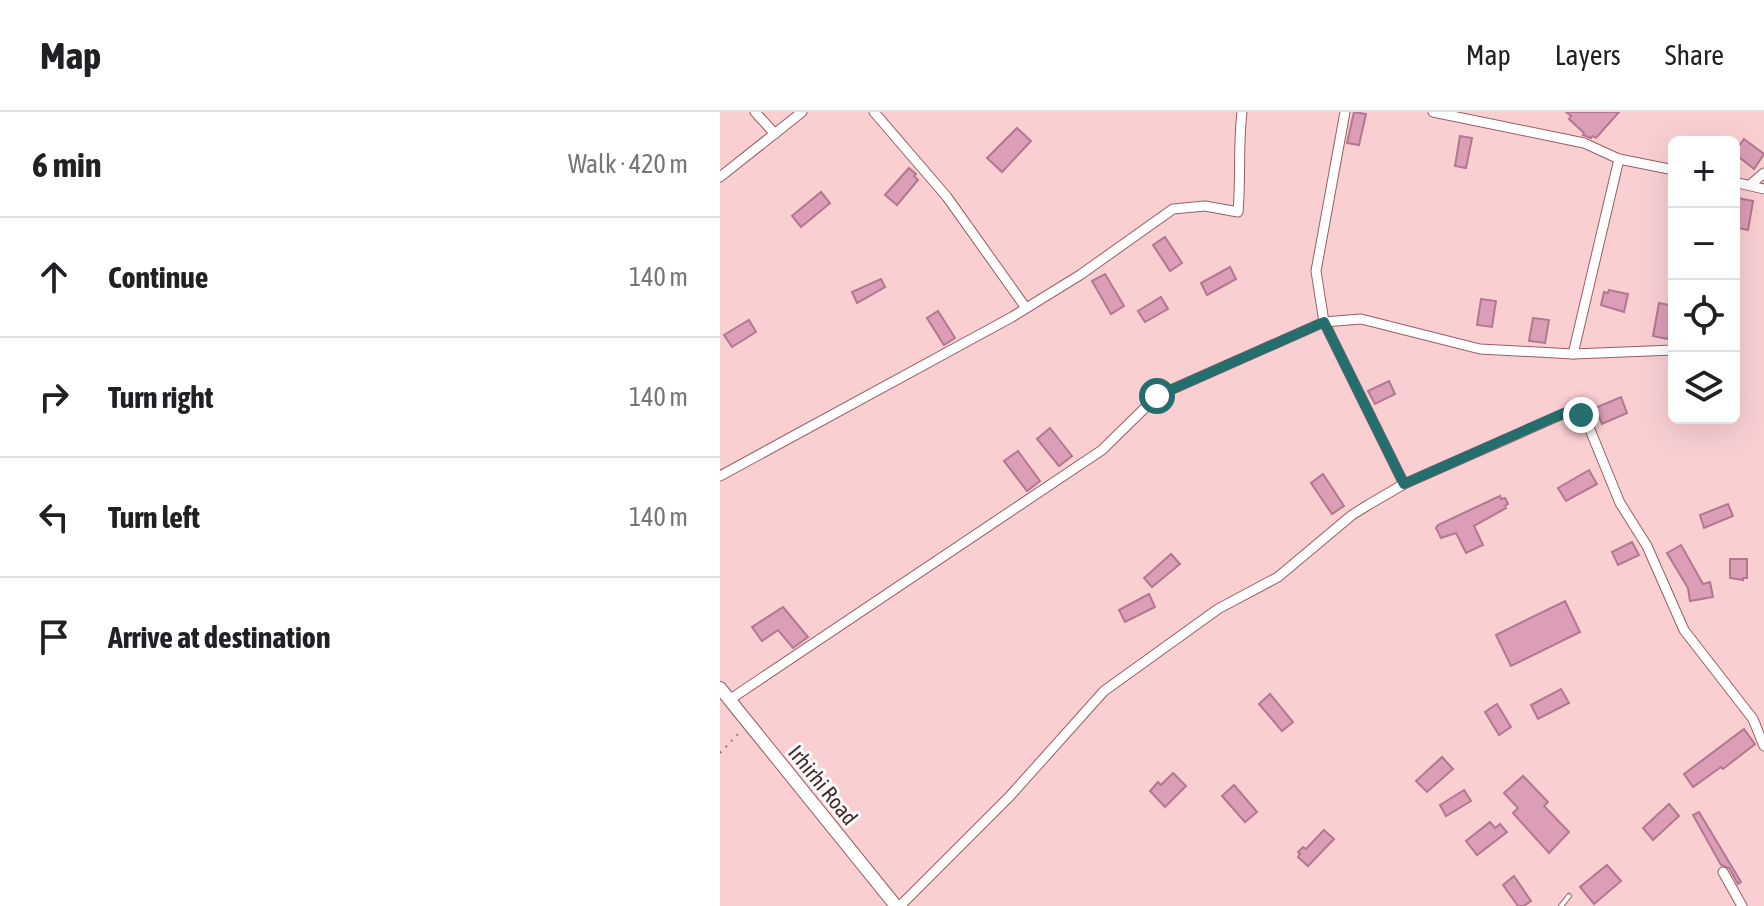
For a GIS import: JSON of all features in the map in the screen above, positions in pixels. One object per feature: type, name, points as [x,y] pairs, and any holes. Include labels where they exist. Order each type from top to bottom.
[{"type":"street","points":[[755,112],[775,134]]},
{"type":"street","points":[[720,177],[802,112]]},
{"type":"street","points":[[874,112],[947,197],[1026,308]]},
{"type":"street","points":[[720,476],[1026,308],[1080,275],[1173,209],[1205,206],[1238,212],[1242,112]]},
{"type":"street","points":[[1345,112],[1316,271],[1324,322],[1404,484]]},
{"type":"street","points":[[1433,112],[1584,143],[1619,159],[1668,169]]},
{"type":"street","points":[[1573,354],[1619,159]]},
{"type":"street","points":[[1750,185],[1764,173]]},
{"type":"street","points":[[1740,183],[1764,189]]},
{"type":"street","points":[[729,700],[1102,450],[1157,396],[1324,322],[1361,319],[1480,349],[1573,354],[1668,350]]},
{"type":"street","points":[[898,906],[1010,796],[1104,691],[1218,609],[1278,577],[1352,515],[1404,484],[1565,413],[1581,415],[1586,420],[1620,503],[1647,546],[1684,630],[1753,719],[1764,746]]},
{"type":"street","name":"Irhirhi Road","points":[[720,688],[898,906]]},
{"type":"street","points":[[1723,872],[1742,906]]},
{"type":"lane","points":[[1561,906],[1569,896]]},
{"type":"path","points":[[720,753],[748,724]]},
{"type":"building","points":[[1354,112],[1366,114],[1359,145],[1347,143]]},
{"type":"building","points":[[1566,112],[1619,112],[1596,138],[1591,138],[1583,135]]},
{"type":"building","points":[[1017,128],[1031,141],[1002,172],[987,158]]},
{"type":"building","points":[[1460,136],[1472,138],[1466,168],[1455,166]]},
{"type":"building","points":[[1744,139],[1764,154],[1754,169],[1740,158],[1740,145]]},
{"type":"building","points":[[909,168],[918,180],[897,205],[885,195]]},
{"type":"building","points":[[821,192],[830,203],[801,227],[792,216]]},
{"type":"building","points":[[1740,198],[1753,201],[1748,230],[1740,228]]},
{"type":"building","points":[[1165,237],[1182,263],[1170,271],[1153,245]]},
{"type":"building","points":[[1230,267],[1236,279],[1207,295],[1201,283]]},
{"type":"building","points":[[1105,274],[1124,306],[1111,314],[1092,281]]},
{"type":"building","points":[[881,279],[885,287],[857,303],[852,292]]},
{"type":"building","points":[[1609,290],[1628,294],[1624,312],[1601,305],[1604,292],[1608,293]]},
{"type":"building","points":[[1161,297],[1168,309],[1145,322],[1138,311]]},
{"type":"building","points":[[1481,299],[1496,301],[1492,327],[1477,325]]},
{"type":"building","points":[[1659,303],[1668,305],[1668,339],[1653,336]]},
{"type":"building","points":[[938,311],[955,338],[944,345],[927,318]]},
{"type":"building","points":[[1533,318],[1549,320],[1545,343],[1529,341]]},
{"type":"building","points":[[749,320],[756,332],[732,347],[724,335]]},
{"type":"building","points":[[1389,381],[1395,394],[1375,404],[1368,391]]},
{"type":"building","points":[[1621,397],[1627,413],[1602,424],[1595,408]]},
{"type":"building","points":[[1050,428],[1072,456],[1059,466],[1037,439]]},
{"type":"building","points":[[1018,451],[1040,481],[1027,491],[1004,461]]},
{"type":"building","points":[[1589,470],[1597,484],[1566,501],[1558,488]]},
{"type":"building","points":[[1323,474],[1344,506],[1332,514],[1311,483]]},
{"type":"building","points":[[1500,496],[1508,504],[1506,508],[1474,526],[1483,545],[1466,553],[1456,533],[1441,538],[1436,528],[1438,525]]},
{"type":"building","points":[[1728,504],[1733,516],[1704,528],[1700,515]]},
{"type":"building","points":[[1632,542],[1639,555],[1618,565],[1612,552]]},
{"type":"building","points":[[1681,545],[1703,584],[1710,582],[1713,597],[1690,601],[1688,588],[1667,553]]},
{"type":"building","points":[[1171,554],[1180,564],[1152,587],[1144,578]]},
{"type":"building","points":[[1730,559],[1747,559],[1747,578],[1730,578]]},
{"type":"building","points":[[1149,594],[1155,607],[1125,622],[1119,610]]},
{"type":"building","points":[[1565,601],[1580,632],[1511,666],[1496,635]]},
{"type":"building","points":[[783,607],[808,637],[793,648],[778,630],[762,641],[752,627]]},
{"type":"building","points":[[1561,689],[1569,703],[1538,719],[1531,705]]},
{"type":"building","points":[[1270,694],[1293,722],[1282,731],[1259,704]]},
{"type":"building","points":[[1497,704],[1511,727],[1499,735],[1485,712]]},
{"type":"building","points":[[1744,729],[1755,744],[1693,787],[1684,774]]},
{"type":"building","points":[[1442,757],[1453,769],[1427,792],[1416,781]]},
{"type":"building","points":[[1173,773],[1186,786],[1165,807],[1150,791]]},
{"type":"building","points":[[1523,776],[1548,802],[1544,806],[1569,832],[1549,853],[1513,813],[1518,808],[1504,793]]},
{"type":"building","points":[[1234,785],[1257,812],[1245,822],[1222,796]]},
{"type":"building","points":[[1464,790],[1471,801],[1446,816],[1440,805]]},
{"type":"building","points":[[1669,804],[1679,816],[1653,840],[1643,828]]},
{"type":"building","points":[[1699,812],[1741,882],[1738,884],[1729,868],[1721,865],[1693,815]]},
{"type":"building","points":[[1490,822],[1495,828],[1500,824],[1507,832],[1477,855],[1466,841]]},
{"type":"building","points":[[1324,830],[1334,839],[1308,866],[1298,857],[1298,852],[1303,847],[1306,849]]},
{"type":"building","points":[[1607,865],[1621,881],[1594,904],[1580,887]]},
{"type":"building","points":[[1514,876],[1531,901],[1524,906],[1518,906],[1503,885]]},
{"type":"route","points":[[1157,396],[1324,322],[1404,484],[1565,413],[1581,415]]}]
